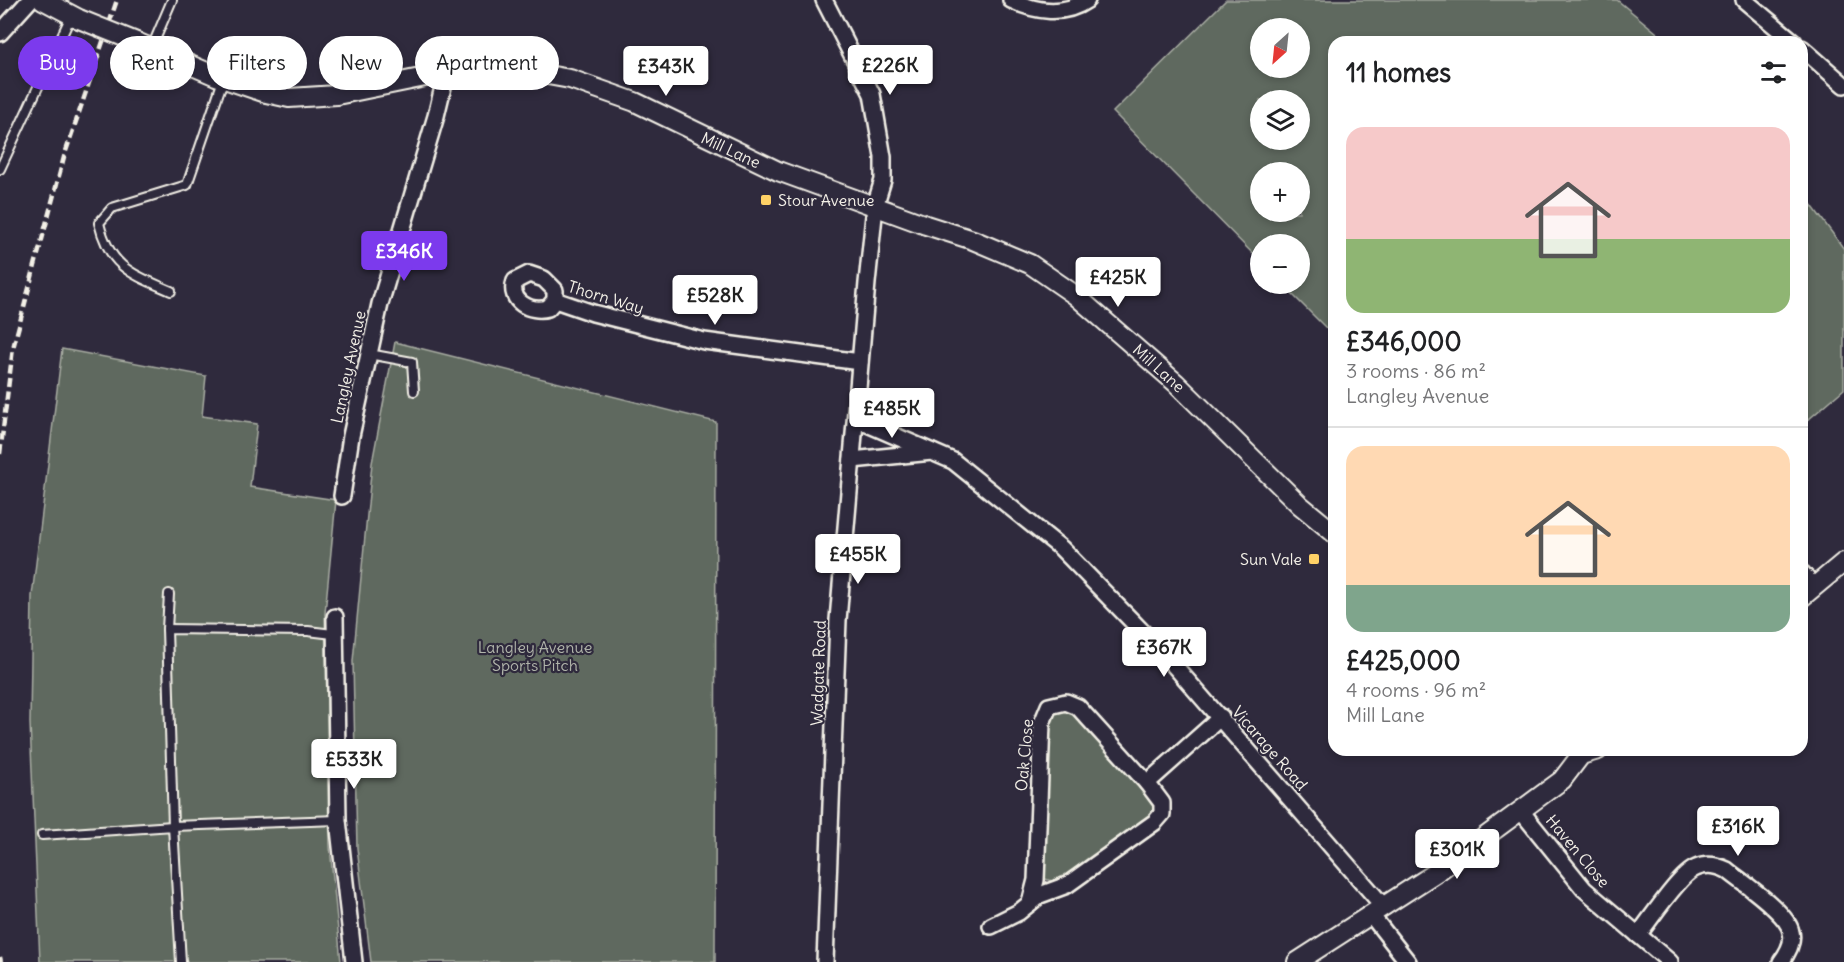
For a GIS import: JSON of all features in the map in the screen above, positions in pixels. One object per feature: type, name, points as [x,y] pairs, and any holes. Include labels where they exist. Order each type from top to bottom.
[{"type":"street","points":[[0,33],[30,0]]},
{"type":"street","name":"Mill Lane","points":[[43,0],[75,18],[120,36]]},
{"type":"street","points":[[824,0],[868,84],[877,111],[882,141],[883,180],[875,206]]},
{"type":"street","points":[[1011,0],[1050,11],[1064,11],[1087,0]]},
{"type":"street","points":[[1744,0],[1787,36]]},
{"type":"street","points":[[1808,53],[1844,85]]},
{"type":"street","name":"Mill Lane","points":[[559,78],[589,84],[635,102],[771,168],[973,240],[1030,264],[1075,295],[1184,390],[1300,505],[1328,528]]},
{"type":"street","name":"Mill Lane","points":[[260,90],[281,97],[313,98],[415,79]]},
{"type":"street","name":"Langley Avenue","points":[[342,496],[351,436],[380,304],[443,90]]},
{"type":"street","name":"Wadgate Road","points":[[825,962],[838,620],[875,206]]},
{"type":"street","name":"Thorn Way","points":[[555,300],[593,313],[704,341],[860,362]]},
{"type":"street","name":"Vicarage Road","points":[[856,419],[934,451],[960,466],[1061,548],[1120,605],[1221,717],[1378,912],[1408,962]]},
{"type":"street","points":[[852,460],[934,451]]},
{"type":"street","points":[[1808,592],[1844,562]]},
{"type":"street","points":[[335,617],[333,634],[338,820],[354,962]]},
{"type":"street","name":"Oak Close","points":[[991,926],[1030,903],[1045,892],[1066,885],[1155,822],[1162,814],[1162,803],[1147,783],[1078,707],[1066,702],[1049,706],[1042,723],[1036,880],[1030,903]]},
{"type":"street","points":[[1147,783],[1221,717]]},
{"type":"street","points":[[1297,962],[1378,912],[1521,811],[1562,780],[1583,756]]},
{"type":"street","name":"Haven Close","points":[[1521,811],[1584,889],[1670,962]]},
{"type":"street","points":[[1638,935],[1689,872],[1704,865],[1719,866],[1727,870],[1786,922],[1792,934],[1781,962]]},
{"type":"lane","points":[[151,36],[172,0]]},
{"type":"lane","points":[[0,169],[75,18]]},
{"type":"lane","points":[[171,291],[135,275],[113,258],[104,242],[99,223],[112,208],[187,185],[219,90]]},
{"type":"lane","points":[[369,354],[412,362],[414,391]]},
{"type":"lane","points":[[169,594],[167,629],[173,826],[181,962]]},
{"type":"lane","points":[[167,629],[333,634]]},
{"type":"lane","points":[[42,835],[173,826],[338,820]]},
{"type":"green space","points":[[1226,0],[1617,0],[1661,36],[1328,36],[1328,330],[1292,294],[1310,294],[1310,234],[1250,234],[1250,251],[1113,112]]},
{"type":"green space","points":[[1808,200],[1844,249],[1844,389],[1808,420]]},
{"type":"green space","name":"Langley Avenue Sports Pitch","points":[[395,342],[716,422],[715,962],[371,962],[357,848],[353,661],[372,463]]},
{"type":"green space","points":[[62,349],[206,376],[202,416],[257,424],[250,487],[336,500],[325,613],[330,847],[341,962],[40,962],[30,723],[32,596]]},
{"type":"green space","points":[[1059,707],[1075,711],[1155,798],[1155,815],[1056,882],[1045,879],[1042,875],[1049,716]]},
{"type":"railway","points":[[0,454],[13,348],[64,157],[117,0]]},
{"type":"railway","points":[[0,957],[1,962]]},
{"type":"place","name":"Stour Avenue","points":[[766,200]]},
{"type":"place","name":"Sun Vale","points":[[1314,559]]}]
